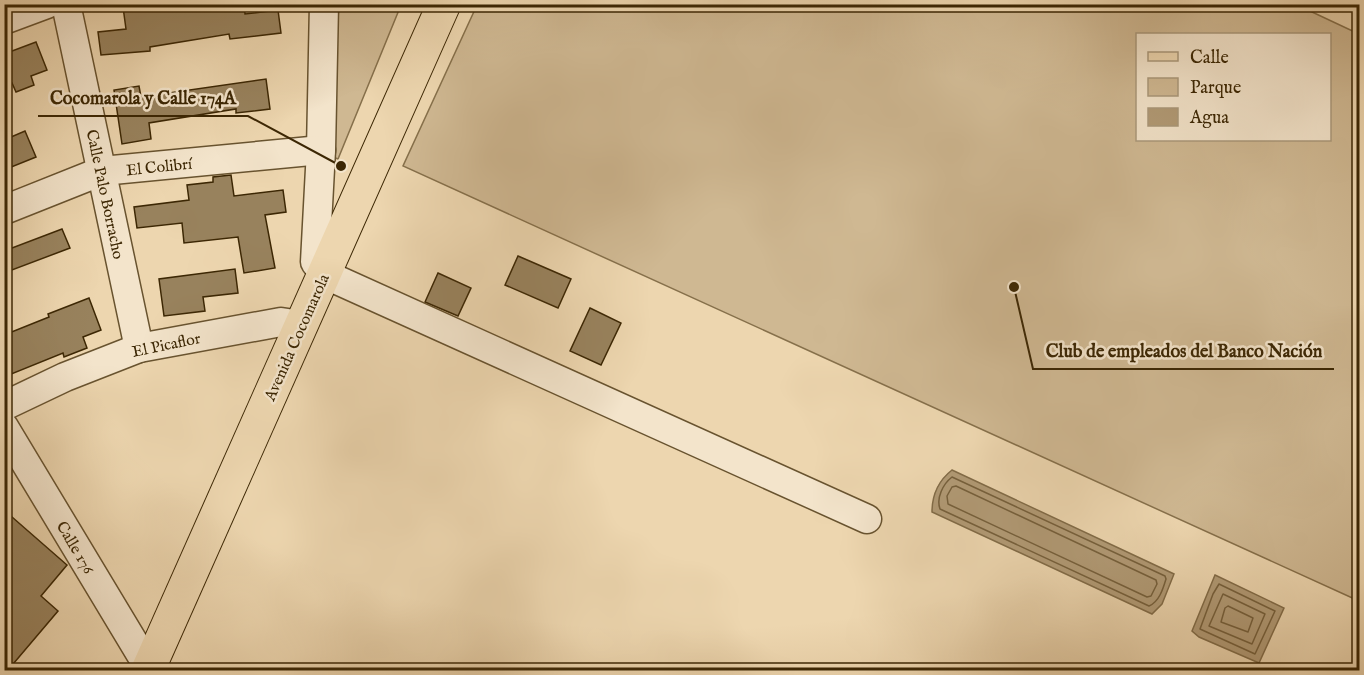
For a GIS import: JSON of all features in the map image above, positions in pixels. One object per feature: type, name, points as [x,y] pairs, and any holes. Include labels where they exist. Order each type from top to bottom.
[{"type":"main road","name":"Avenida Cocomarola","points":[[149,669],[444,4]]},
{"type":"street","points":[[4,20],[47,4]]},
{"type":"street","name":"Calle Palo Borracho","points":[[66,4],[139,348]]},
{"type":"street","points":[[324,4],[321,150],[315,262],[324,274],[867,519]]},
{"type":"street","name":"El Colibrí","points":[[4,210],[102,171],[321,150]]},
{"type":"street","name":"El Picaflor","points":[[4,406],[65,376],[139,348],[280,322],[302,325]]},
{"type":"street","name":"Calle 176","points":[[4,427],[149,669]]},
{"type":"green space","points":[[1295,4],[1359,34],[1359,601],[403,166],[477,5]]},
{"type":"green space","points":[[339,5],[401,5],[338,159],[328,155]]},
{"type":"water","points":[[952,470],[1174,574],[1162,604],[1152,614],[932,512],[937,488]]},
{"type":"water","points":[[1215,575],[1284,608],[1259,663],[1199,637],[1192,631]]},
{"type":"building","points":[[149,4],[244,4],[245,14],[278,10],[281,33],[230,39],[229,34],[150,47],[150,51],[101,55],[98,32],[126,29],[123,7]]},
{"type":"building","points":[[36,42],[47,70],[31,76],[34,85],[16,92],[12,83],[4,86],[4,54]]},
{"type":"building","points":[[266,79],[270,109],[236,113],[236,109],[149,123],[151,139],[122,144],[114,90],[139,86],[141,97]]},
{"type":"building","points":[[25,131],[36,157],[4,170],[4,140]]},
{"type":"building","points":[[231,175],[234,196],[283,190],[286,212],[265,215],[275,268],[244,273],[238,237],[184,243],[182,223],[137,228],[134,207],[189,200],[187,185],[213,182],[213,177]]},
{"type":"building","points":[[62,229],[70,248],[4,273],[4,251]]},
{"type":"building","points":[[518,256],[571,279],[558,308],[505,285]]},
{"type":"building","points":[[235,269],[238,293],[203,297],[205,311],[164,316],[159,279]]},
{"type":"building","points":[[438,273],[471,288],[458,316],[425,302]]},
{"type":"building","points":[[89,298],[101,330],[83,337],[87,348],[64,357],[63,353],[4,377],[4,335]]},
{"type":"building","points":[[590,308],[621,323],[601,365],[570,351]]},
{"type":"building","points":[[4,510],[67,565],[41,596],[58,611],[8,670],[4,670]]},
{"type":"place","name":"Cocomarola y Calle 174A","points":[[341,166]]},
{"type":"place","name":"Club de empleados del Banco Nación","points":[[1014,287]]}]
